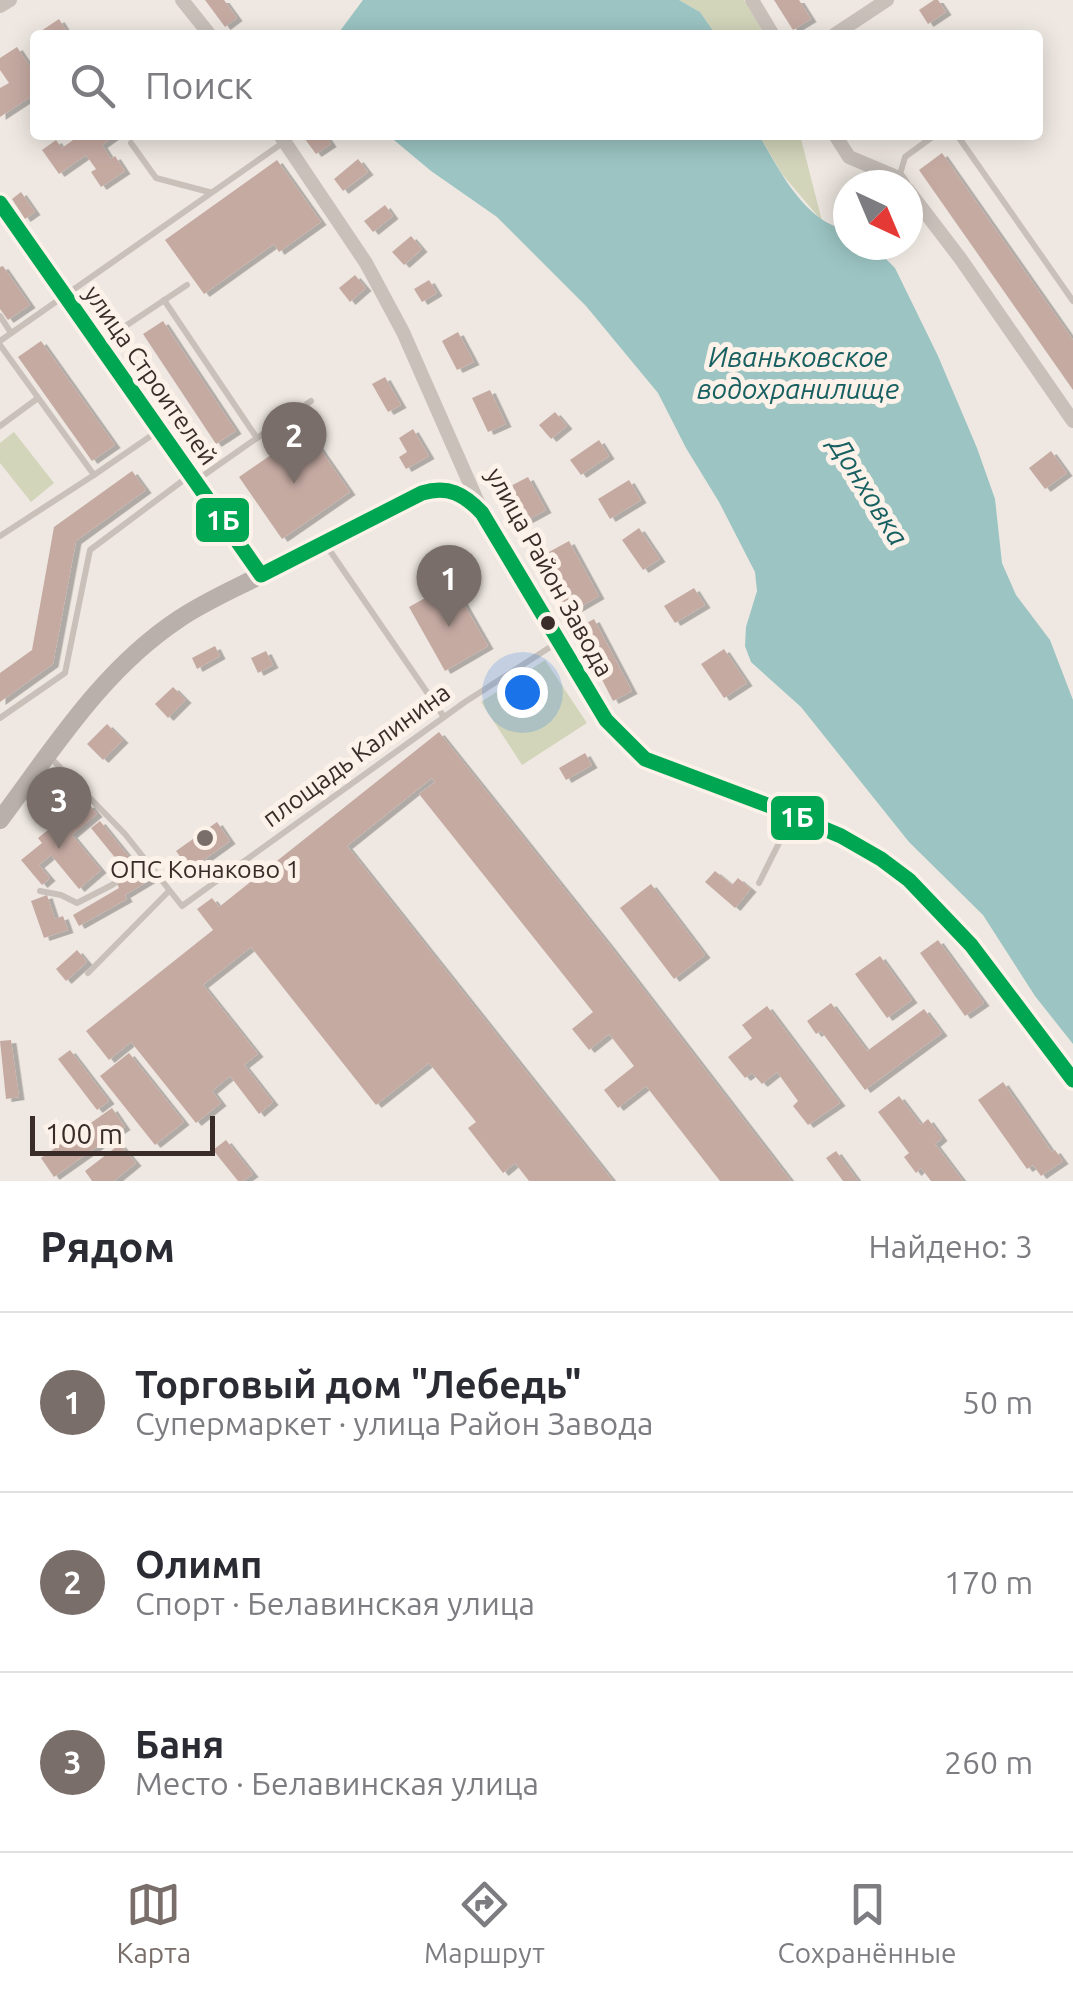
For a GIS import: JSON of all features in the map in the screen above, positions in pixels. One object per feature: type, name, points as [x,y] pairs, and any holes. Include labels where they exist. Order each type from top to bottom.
[{"type":"main road","name":"улица Строителей","points":[[0,202],[261,575]]},
{"type":"main road","points":[[1,817],[116,670],[180,617],[261,575]]},
{"type":"street","points":[[0,6],[10,0]]},
{"type":"street","points":[[182,0],[206,30]]},
{"type":"street","points":[[752,0],[770,30]]},
{"type":"street","points":[[842,30],[887,0]]},
{"type":"street","name":"улица Район Завода","points":[[283,140],[366,263],[403,332],[482,513],[606,720],[644,758],[841,836],[909,880],[971,946],[1073,1080]]},
{"type":"street","points":[[838,140],[849,157],[875,170]]},
{"type":"street","points":[[923,209],[1073,421]]},
{"type":"street","points":[[261,575],[430,490],[455,490],[482,513]]},
{"type":"lane","points":[[94,475],[0,343],[279,140]]},
{"type":"lane","points":[[905,170],[906,157],[928,140]]},
{"type":"lane","points":[[960,140],[1073,301]]},
{"type":"lane","points":[[131,143],[156,178],[212,192]]},
{"type":"lane","points":[[99,344],[186,285]]},
{"type":"lane","points":[[164,300],[256,438]]},
{"type":"lane","points":[[0,316],[11,333]]},
{"type":"lane","points":[[0,426],[38,398]]},
{"type":"lane","points":[[0,718],[64,673],[90,550],[311,401]]},
{"type":"lane","points":[[0,536],[159,430]]},
{"type":"lane","points":[[324,542],[444,717]]},
{"type":"lane","name":"площадь Калинина","points":[[169,891],[182,906],[444,717],[558,642]]},
{"type":"lane","points":[[48,755],[125,834],[169,891],[88,973]]},
{"type":"lane","points":[[759,883],[793,816]]},
{"type":"lane","points":[[40,891],[77,904],[112,885],[145,860]]},
{"type":"green space","points":[[679,0],[744,0],[762,30],[713,30],[700,12]]},
{"type":"green space","points":[[762,140],[801,140],[822,221],[782,174]]},
{"type":"green space","points":[[14,432],[54,483],[31,502],[0,463],[0,443]]},
{"type":"green space","points":[[545,660],[587,723],[522,765],[481,702]]},
{"type":"water","points":[[363,0],[679,0],[700,12],[713,30],[341,30]]},
{"type":"water","name":"Иваньковское водохранилище","points":[[394,140],[762,140],[801,200],[833,225],[833,260],[887,260],[895,268],[977,448],[995,499],[1002,563],[1016,595],[1050,640],[1073,700],[1073,1044],[1035,996],[983,915],[909,842],[801,707],[751,662],[745,646],[746,627],[757,591],[755,572],[658,393],[586,306],[497,217]]},
{"type":"building","points":[[205,0],[224,0],[237,18],[225,27]]},
{"type":"building","points":[[774,0],[799,0],[811,19],[793,30]]},
{"type":"building","points":[[934,0],[946,12],[928,24],[919,10]]},
{"type":"building","points":[[59,19],[66,30],[42,30]]},
{"type":"building","points":[[17,47],[30,66],[30,97],[0,117],[0,88],[9,83],[0,70],[0,58]]},
{"type":"building","points":[[56,140],[62,148],[73,140],[109,140],[102,145],[125,171],[101,187],[91,172],[96,169],[86,155],[59,174],[42,150]]},
{"type":"building","points":[[306,140],[328,140],[331,144],[316,154]]},
{"type":"building","points":[[942,153],[1073,340],[1073,390],[923,176],[923,170],[919,170]]},
{"type":"building","points":[[358,159],[368,172],[343,191],[334,179]]},
{"type":"building","points":[[277,160],[321,222],[279,252],[274,244],[204,294],[165,240]]},
{"type":"building","points":[[21,192],[35,212],[25,219],[12,199]]},
{"type":"building","points":[[385,205],[393,216],[373,232],[364,221]]},
{"type":"building","points":[[411,236],[422,249],[404,265],[392,252]]},
{"type":"building","points":[[3,266],[30,305],[8,320],[0,309]]},
{"type":"building","points":[[355,275],[366,288],[350,302],[339,288]]},
{"type":"building","points":[[429,280],[437,293],[422,302],[414,289]]},
{"type":"building","points":[[163,321],[236,431],[216,444],[143,334]]},
{"type":"building","points":[[458,332],[474,362],[457,370],[442,341]]},
{"type":"building","points":[[41,341],[115,445],[92,461],[18,357]]},
{"type":"building","points":[[385,377],[401,405],[388,412],[372,384]]},
{"type":"building","points":[[490,390],[506,424],[488,432],[472,398]]},
{"type":"building","points":[[555,412],[567,426],[551,439],[539,425]]},
{"type":"building","points":[[413,429],[429,456],[406,469],[399,457],[407,452],[399,438]]},
{"type":"building","points":[[307,430],[350,492],[282,539],[239,477]]},
{"type":"building","points":[[599,440],[609,456],[581,475],[570,460]]},
{"type":"building","points":[[1051,451],[1067,473],[1045,489],[1029,468]]},
{"type":"building","points":[[132,471],[146,490],[76,541],[53,664],[0,702],[0,673],[32,650],[54,527]]},
{"type":"building","points":[[528,477],[546,510],[522,523],[503,490]]},
{"type":"building","points":[[629,480],[641,500],[610,519],[598,499]]},
{"type":"building","points":[[639,528],[660,559],[643,570],[622,540]]},
{"type":"building","points":[[569,541],[599,596],[575,610],[572,604],[565,608],[542,567],[554,560],[549,552]]},
{"type":"building","points":[[452,583],[488,646],[445,671],[409,607]]},
{"type":"building","points":[[694,588],[705,605],[675,623],[664,606]]},
{"type":"building","points":[[594,619],[632,691],[613,701],[576,629]]},
{"type":"building","points":[[215,646],[220,656],[197,669],[192,658]]},
{"type":"building","points":[[724,649],[747,683],[724,698],[701,664]]},
{"type":"building","points":[[266,651],[273,665],[258,673],[251,658]]},
{"type":"building","points":[[173,687],[186,700],[168,718],[155,704]]},
{"type":"building","points":[[107,724],[123,740],[103,760],[87,744]]},
{"type":"building","points":[[439,732],[791,1181],[720,1181],[646,1086],[618,1108],[604,1090],[634,1066],[609,1034],[589,1050],[572,1029],[593,1012],[419,794],[435,782],[432,778],[347,846],[613,1181],[529,1181],[515,1163],[503,1173],[468,1128],[476,1122],[429,1063],[376,1105],[251,947],[203,985],[258,1054],[244,1065],[273,1102],[259,1114],[230,1076],[212,1091],[221,1103],[196,1123],[131,1042],[109,1060],[86,1031],[213,930],[197,909],[212,898],[219,907]]},
{"type":"building","points":[[585,753],[592,765],[566,780],[559,768]]},
{"type":"building","points":[[89,804],[97,814],[72,835],[101,870],[79,889],[51,855],[39,865],[50,878],[42,885],[21,860],[42,843],[38,838],[62,819],[66,823]]},
{"type":"building","points":[[100,821],[134,863],[125,870],[91,828]]},
{"type":"building","points":[[217,822],[230,841],[190,870],[176,851]]},
{"type":"building","points":[[143,869],[150,880],[125,895],[127,899],[79,926],[73,915]]},
{"type":"building","points":[[715,871],[732,885],[738,878],[751,889],[735,908],[705,882]]},
{"type":"building","points":[[651,884],[705,955],[674,979],[620,908]]},
{"type":"building","points":[[47,895],[55,919],[63,916],[68,930],[44,938],[31,901]]},
{"type":"building","points":[[938,940],[984,1003],[965,1016],[920,953]]},
{"type":"building","points":[[77,950],[87,962],[66,981],[56,969]]},
{"type":"building","points":[[880,956],[912,1000],[887,1018],[855,974]]},
{"type":"building","points":[[831,1003],[867,1051],[924,1009],[942,1033],[865,1090],[821,1031],[816,1034],[807,1021]]},
{"type":"building","points":[[767,1006],[840,1103],[808,1125],[793,1106],[798,1101],[777,1072],[762,1084],[752,1073],[745,1078],[728,1057],[752,1038],[742,1025]]},
{"type":"building","points":[[11,1040],[19,1097],[6,1099],[0,1041]]},
{"type":"building","points":[[70,1050],[109,1101],[97,1110],[58,1059]]},
{"type":"building","points":[[129,1053],[184,1122],[155,1145],[100,1076]]},
{"type":"building","points":[[1003,1082],[1052,1152],[1055,1150],[1063,1161],[1041,1176],[1033,1165],[1027,1169],[978,1100]]},
{"type":"building","points":[[899,1096],[921,1125],[928,1119],[942,1138],[935,1144],[963,1181],[931,1181],[921,1168],[916,1173],[904,1157],[909,1153],[878,1112]]},
{"type":"building","points":[[112,1108],[125,1127],[54,1177],[41,1158]]},
{"type":"building","points":[[226,1140],[253,1174],[243,1181],[238,1181],[213,1150]]},
{"type":"building","points":[[120,1144],[136,1163],[114,1181],[92,1181],[85,1171]]},
{"type":"building","points":[[836,1151],[858,1181],[843,1181],[826,1158]]},
{"type":"transit line","name":"1Б","points":[[0,203],[261,575],[422,493],[440,490],[462,496],[482,513],[606,720],[645,759],[841,836],[881,859],[909,880],[971,945],[1073,1080]]},
{"type":"place","name":"Олимп","points":[[294,484]]},
{"type":"place","name":"Торговый дом \"Лебедь\"","points":[[449,627]]},
{"type":"place","name":"ОПС Конаково 1","points":[[205,838]]},
{"type":"place","name":"Баня","points":[[59,849]]},
{"type":"water label","name":"Донховка","points":[[869,491]]}]
